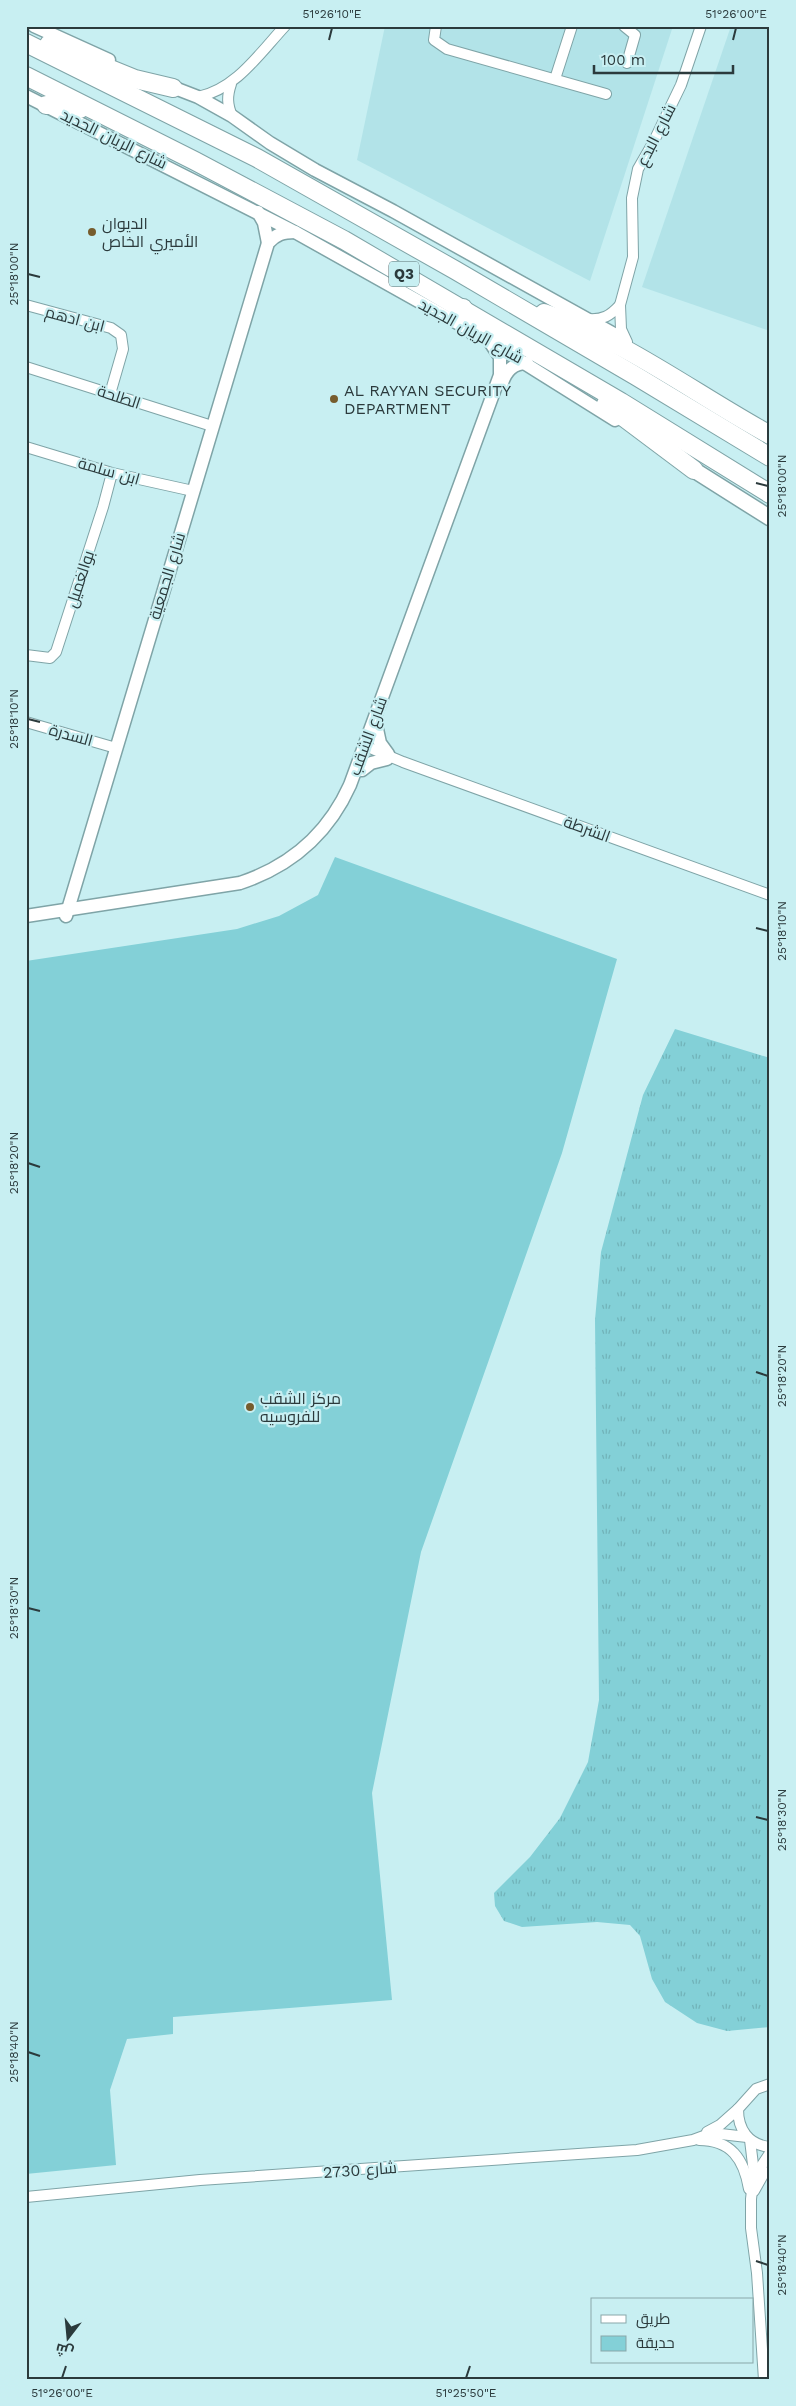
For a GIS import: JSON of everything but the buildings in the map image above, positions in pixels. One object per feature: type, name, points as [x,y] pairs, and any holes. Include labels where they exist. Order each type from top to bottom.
[{"type":"highway","points":[[26,38],[59,46],[135,79],[173,88]]},
{"type":"highway","name":"Q3","points":[[26,43],[257,158],[510,302],[770,457]]},
{"type":"highway","name":"شارع الريان الجديد","points":[[26,76],[344,240],[463,308],[498,338],[770,494]]},
{"type":"highway","points":[[32,99],[84,110],[153,140]]},
{"type":"highway","points":[[510,302],[575,323],[669,374],[770,434]]},
{"type":"highway","points":[[463,308],[475,333]]},
{"type":"highway","points":[[498,338],[694,470]]},
{"type":"main road","name":"شارع الريان الجديد","points":[[694,470],[770,518]]},
{"type":"street","points":[[34,26],[198,98],[232,116],[270,143],[315,170],[393,211],[728,400],[770,434]]},
{"type":"street","points":[[232,116],[228,106],[227,94],[232,84],[285,26]]},
{"type":"street","points":[[436,26],[434,40],[447,49],[606,94]]},
{"type":"street","points":[[555,79],[572,26]]},
{"type":"street","points":[[624,26],[635,35],[627,63]]},
{"type":"street","name":"شارع البدع","points":[[627,342],[622,329],[620,305],[634,257],[632,198],[638,169],[653,143],[681,85],[701,26]]},
{"type":"street","points":[[198,98],[210,95],[232,84]]},
{"type":"street","name":"شارع الريان الجديد","points":[[32,99],[258,212],[475,333],[498,338],[527,363],[566,390],[694,470]]},
{"type":"street","points":[[258,212],[264,223],[268,243]]},
{"type":"street","points":[[268,243],[274,237],[284,232],[295,232]]},
{"type":"street","name":"شارع الجمعية","points":[[66,913],[268,243]]},
{"type":"street","name":"ابن ادهم","points":[[26,305],[111,328],[121,335],[124,349],[110,394]]},
{"type":"street","points":[[586,319],[600,320],[608,317],[620,305]]},
{"type":"street","name":"شارع الشقب","points":[[463,484],[500,375],[498,338]]},
{"type":"street","name":"شارع الشقب","points":[[120,905],[240,883],[274,869],[304,850],[327,824],[346,795],[506,373],[517,364],[527,363]]},
{"type":"street","name":"الطلحة","points":[[26,367],[212,426]]},
{"type":"street","name":"ابن سلمة","points":[[26,447],[112,473],[193,491]]},
{"type":"street","name":"بوالغميل","points":[[26,654],[50,658],[56,652],[104,507],[112,473]]},
{"type":"street","name":"شارع الشقب","points":[[26,916],[66,913],[230,891],[254,884],[282,871],[307,854],[332,828],[350,798],[377,729],[400,654]]},
{"type":"street","name":"السدرة","points":[[26,722],[116,748]]},
{"type":"street","points":[[362,770],[371,763],[388,757],[380,743],[377,729]]},
{"type":"street","name":"الشرطة","points":[[369,750],[770,895]]},
{"type":"street","name":"شارع الشقب","points":[[26,922],[66,913]]},
{"type":"street","name":"شارع 2730","points":[[693,2140],[720,2125],[756,2089],[770,2084]]},
{"type":"street","points":[[738,2109],[738,2122],[749,2138],[753,2178],[751,2228],[757,2273],[764,2380]]},
{"type":"street","name":"شارع 2730","points":[[26,2197],[200,2180],[637,2150],[693,2140],[712,2133],[749,2138],[770,2147]]},
{"type":"street","points":[[693,2140],[720,2143],[741,2160],[751,2199]]},
{"type":"street","points":[[753,2178],[770,2153]]},
{"type":"street","points":[[751,2199],[763,2175],[770,2171]]},
{"type":"shaded area","points":[[385,26],[673,26],[590,281],[357,160]]},
{"type":"shaded area","points":[[731,26],[770,26],[770,331],[642,287]]},
{"type":"green space","name":"مركز الشقب للفروسيه","points":[[335,857],[617,959],[562,1153],[421,1552],[372,1793],[392,2000],[173,2017],[173,2034],[127,2039],[110,2090],[116,2165],[26,2174],[26,961],[237,929],[279,916],[318,895]]},
{"type":"green space","points":[[675,1029],[770,1058],[770,2027],[727,2031],[697,2023],[665,2002],[652,1979],[640,1936],[630,1925],[597,1922],[522,1927],[504,1921],[495,1906],[494,1893],[530,1857],[560,1818],[588,1762],[599,1700],[595,1320],[601,1252],[643,1095]]},
{"type":"place","name":"الديوان الأميري الخاص","points":[[92,232]]},
{"type":"place","name":"AL RAYYAN SECURITY DEPARTMENT","points":[[334,399]]},
{"type":"place","name":"مركز الشقب للفروسيه","points":[[250,1407]]}]
